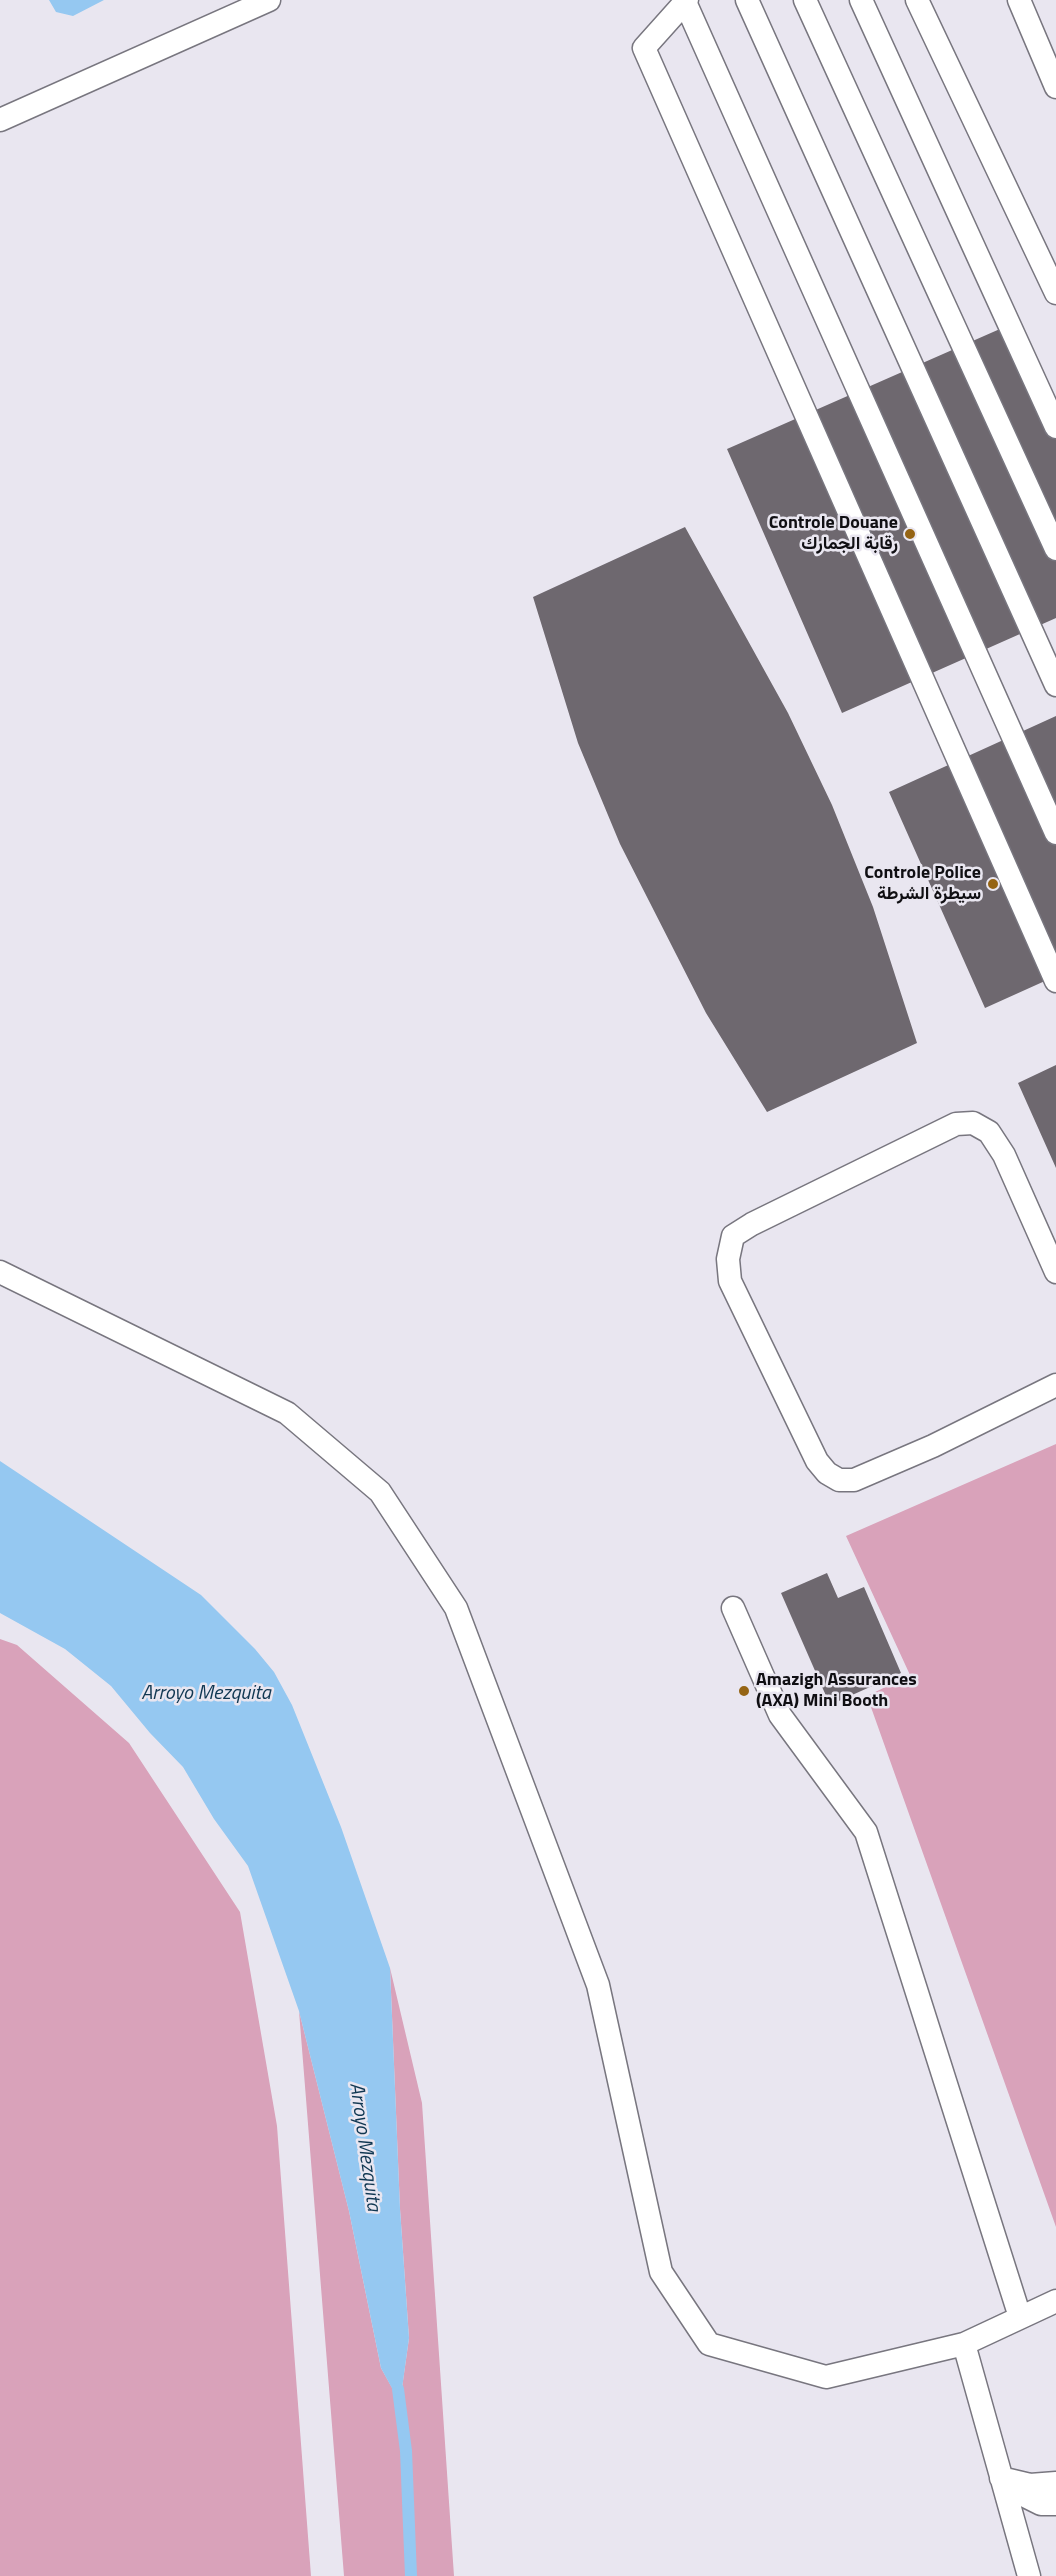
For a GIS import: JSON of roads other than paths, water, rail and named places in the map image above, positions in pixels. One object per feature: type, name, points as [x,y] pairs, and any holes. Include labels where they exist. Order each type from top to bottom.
[{"type":"lane","points":[[0,120],[269,0]]},
{"type":"lane","points":[[747,0],[1056,685]]},
{"type":"lane","points":[[805,0],[1056,549]]},
{"type":"lane","points":[[861,0],[1056,427]]},
{"type":"lane","points":[[917,0],[1056,293]]},
{"type":"lane","points":[[1019,0],[1056,87]]},
{"type":"lane","points":[[1056,833],[686,1],[644,48],[1056,981]]},
{"type":"lane","points":[[1056,1272],[1004,1155],[989,1132],[973,1123],[956,1124],[752,1224],[733,1236],[729,1259],[730,1281],[817,1461],[826,1473],[839,1480],[854,1480],[933,1446],[1056,1385]]},
{"type":"lane","points":[[0,1272],[287,1413],[380,1492],[456,1608],[598,1985],[662,2272],[709,2344],[826,2377],[964,2344],[1056,2301]]},
{"type":"lane","points":[[733,1608],[780,1715],[867,1832],[1020,2317]]},
{"type":"lane","points":[[964,2344],[1029,2576]]},
{"type":"lane","points":[[1001,2478],[1030,2485],[1056,2483]]},
{"type":"lane","points":[[1001,2478],[1023,2495],[1041,2504],[1056,2504]]},
{"type":"water","points":[[49,0],[104,0],[73,16],[56,12]]},
{"type":"water","name":"Arroyo Mezquita","points":[[0,1461],[201,1595],[255,1649],[274,1672],[292,1705],[341,1827],[390,1968],[400,2209],[409,2338],[400,2403],[381,2368],[349,2211],[299,2011],[248,1866],[214,1819],[183,1767],[150,1733],[111,1686],[65,1649],[0,1613]]},
{"type":"waterway","name":"Arroyo Mezquita","points":[[398,2389],[406,2451],[411,2576]]},
{"type":"place","name":"Controle Douane رقابة الجمارك","points":[[910,534]]},
{"type":"place","name":"Controle Police سيطرة الشرطة","points":[[993,884]]},
{"type":"place","name":"Amazigh Assurances (AXA) Mini Booth","points":[[744,1691]]}]
